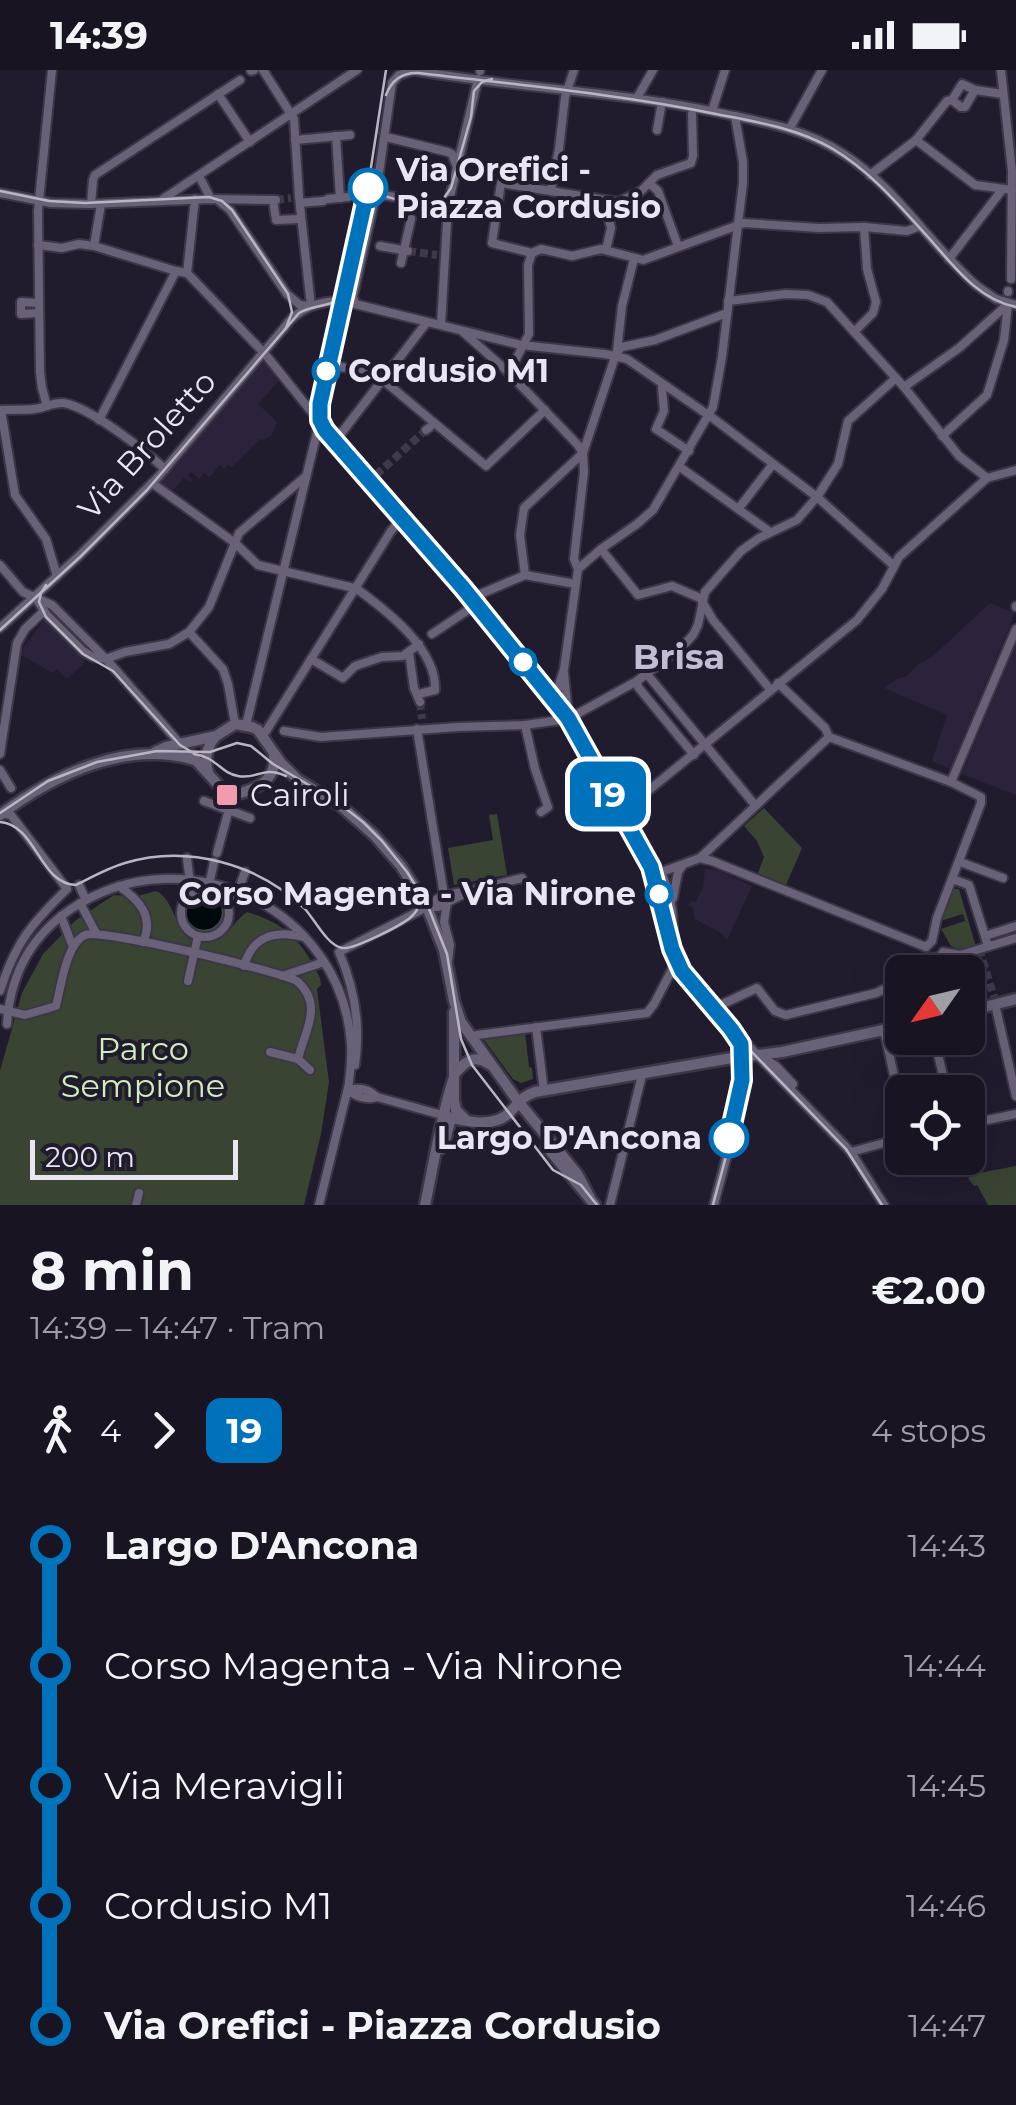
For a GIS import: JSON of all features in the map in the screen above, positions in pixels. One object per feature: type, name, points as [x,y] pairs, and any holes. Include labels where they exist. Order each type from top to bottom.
[{"type":"street","points":[[48,406],[40,372],[38,245],[52,70]]},
{"type":"street","points":[[263,70],[293,116],[297,200],[311,306]]},
{"type":"street","points":[[160,202],[356,70]]},
{"type":"street","points":[[348,300],[372,245],[392,83],[399,74],[412,70],[479,73],[662,102],[790,128],[832,146],[870,175],[982,290],[1012,305]]},
{"type":"street","points":[[551,190],[565,97],[574,70]]},
{"type":"street","points":[[637,98],[653,70]]},
{"type":"street","points":[[712,111],[725,70]]},
{"type":"street","points":[[790,128],[822,70]]},
{"type":"street","points":[[950,258],[1007,190],[1014,171],[1001,70]]},
{"type":"street","points":[[441,325],[441,256],[448,205],[479,73]]},
{"type":"street","points":[[89,246],[96,175],[240,80]]},
{"type":"street","points":[[870,175],[916,140],[962,84],[1003,94]]},
{"type":"street","points":[[952,100],[965,107],[974,90]]},
{"type":"street","points":[[218,94],[250,142]]},
{"type":"street","points":[[657,130],[662,102]]},
{"type":"street","points":[[692,114],[691,164],[657,175],[641,191],[622,201],[500,183],[492,242],[532,253],[538,250],[572,256],[601,249],[643,260],[737,225],[907,231],[920,226]]},
{"type":"street","points":[[578,568],[653,510],[713,407],[744,162],[735,116]]},
{"type":"street","points":[[295,140],[350,135]]},
{"type":"street","points":[[297,200],[344,197],[336,136]]},
{"type":"street","points":[[386,137],[448,152],[455,158],[456,172]]},
{"type":"street","points":[[916,140],[975,184],[1007,190]]},
{"type":"street","points":[[199,176],[212,198],[230,210],[295,302],[311,306],[348,300],[359,306],[521,345],[626,359],[817,497],[893,565]]},
{"type":"street","points":[[649,183],[658,191],[678,246]]},
{"type":"street","points":[[1007,190],[1011,279]]},
{"type":"street","points":[[0,193],[51,203],[274,200],[276,220],[301,219]]},
{"type":"street","points":[[376,194],[415,204],[496,213]]},
{"type":"street","points":[[188,273],[195,199]]},
{"type":"street","points":[[604,201],[611,228],[606,250]]},
{"type":"street","points":[[401,263],[412,219]]},
{"type":"street","points":[[854,332],[873,312],[876,302],[867,268],[864,227]]},
{"type":"street","points":[[38,245],[89,246],[188,273],[264,352],[569,718],[656,874],[678,961],[690,980],[851,1152],[884,1205]]},
{"type":"street","points":[[372,245],[405,250]]},
{"type":"street","points":[[506,370],[528,334],[528,265],[532,253]]},
{"type":"street","points":[[555,699],[564,669],[578,568],[574,559],[583,453],[617,351],[622,306],[634,259]]},
{"type":"street","points":[[99,420],[176,271]]},
{"type":"street","points":[[281,285],[290,319]]},
{"type":"street","points":[[728,301],[786,294],[808,295],[826,302],[904,387],[958,456],[988,478]]},
{"type":"street","points":[[38,303],[21,302],[21,314],[38,314]]},
{"type":"street","points":[[904,387],[1012,305]]},
{"type":"street","points":[[942,436],[987,395],[1012,305]]},
{"type":"street","name":"Via Broletto","points":[[0,628],[152,483],[290,319],[311,306]]},
{"type":"street","points":[[614,356],[622,347],[655,340],[727,313]]},
{"type":"street","points":[[336,440],[427,322]]},
{"type":"street","points":[[458,329],[506,370],[583,453]]},
{"type":"street","points":[[342,367],[382,379],[486,466],[545,410]]},
{"type":"street","points":[[284,731],[321,737],[526,725],[569,718],[637,681],[693,635],[708,588],[741,552],[759,538],[798,520],[838,464],[846,426],[852,417],[896,378]]},
{"type":"street","points":[[662,386],[665,409],[656,430],[689,451]]},
{"type":"street","points":[[57,576],[46,539],[14,495],[0,410],[67,404],[99,420],[166,468]]},
{"type":"street","points":[[1,814],[64,775],[122,757],[216,736],[240,724],[251,704],[320,420]]},
{"type":"street","points":[[525,575],[520,527],[527,503],[583,453]]},
{"type":"street","points":[[739,508],[773,464]]},
{"type":"street","points":[[680,467],[770,532]]},
{"type":"street","points":[[621,813],[856,620],[882,589],[899,557],[988,478],[1016,470]]},
{"type":"street","points":[[34,597],[44,612],[93,658],[106,659],[170,644],[190,632],[209,608],[239,533],[304,478]]},
{"type":"street","points":[[152,483],[236,542],[258,565],[355,588],[385,610],[419,644],[433,672],[436,690],[419,698],[409,654]]},
{"type":"street","points":[[263,736],[402,517]]},
{"type":"street","points":[[601,549],[638,595],[677,586],[700,598],[712,620],[774,686],[830,736],[980,795],[982,801],[937,918],[926,952],[928,955]]},
{"type":"street","points":[[0,565],[23,592],[52,605],[106,659],[222,789],[234,794],[266,782],[298,780]]},
{"type":"street","points":[[432,634],[477,604],[478,595],[525,575],[570,583]]},
{"type":"street","points":[[22,608],[34,607],[44,612]]},
{"type":"street","points":[[0,754],[17,643],[24,629],[44,612]]},
{"type":"street","points":[[951,782],[1016,629]]},
{"type":"street","points":[[190,632],[223,670],[240,724]]},
{"type":"street","points":[[310,659],[343,678],[355,666],[409,654],[419,644]]},
{"type":"street","points":[[564,669],[569,718]]},
{"type":"street","points":[[646,674],[755,805]]},
{"type":"street","points":[[637,681],[694,755]]},
{"type":"street","points":[[422,719],[417,730],[445,898],[448,963]]},
{"type":"street","points":[[240,724],[256,728],[298,780],[343,808],[401,866],[425,903],[448,963],[461,1022],[578,1176],[592,1202]]},
{"type":"street","points":[[526,725],[534,768],[548,807],[541,812]]},
{"type":"street","points":[[160,750],[168,730]]},
{"type":"street","points":[[210,774],[206,763],[208,750],[216,736]]},
{"type":"street","points":[[656,874],[700,858],[830,736]]},
{"type":"street","points":[[160,750],[195,760]]},
{"type":"street","points":[[266,782],[275,766],[272,750]]},
{"type":"street","points":[[0,770],[11,788]]},
{"type":"street","points":[[204,801],[229,806],[250,818]]},
{"type":"street","points":[[209,886],[229,806]]},
{"type":"street","points":[[1,814],[12,816],[67,889],[38,918],[13,955],[4,997],[8,1024]]},
{"type":"street","points":[[187,858],[193,892]]},
{"type":"street","points":[[700,858],[929,944],[940,943],[943,952]]},
{"type":"street","points":[[963,863],[1003,878]]},
{"type":"street","points":[[673,944],[674,882],[683,864]]},
{"type":"street","points":[[227,904],[245,872]]},
{"type":"street","points":[[656,874],[664,880],[672,904]]},
{"type":"street","points":[[320,1205],[358,1047],[356,1000],[339,952],[425,903],[522,878]]},
{"type":"street","points":[[4,997],[43,932],[83,902],[142,880],[188,879],[238,890],[268,906],[304,936],[324,962],[348,1023],[348,1090]]},
{"type":"street","points":[[955,880],[969,884],[988,946]]},
{"type":"street","points":[[80,885],[96,933]]},
{"type":"street","points":[[119,886],[134,896],[148,920],[142,942]]},
{"type":"street","points":[[209,886],[227,904],[228,918],[223,928],[211,936],[198,936],[185,927],[181,914],[184,902],[193,892],[209,886]]},
{"type":"street","points":[[60,900],[73,947]]},
{"type":"street","points":[[425,903],[444,922]]},
{"type":"street","points":[[985,936],[1016,926]]},
{"type":"street","points":[[4,1010],[30,1014],[56,1006],[73,947],[80,938],[96,933],[194,953],[296,981],[311,999],[311,1016],[298,1059]]},
{"type":"street","points":[[244,966],[249,951],[266,938],[290,933],[304,936]]},
{"type":"street","points":[[188,980],[198,936]]},
{"type":"street","points":[[943,952],[960,955],[1016,938]]},
{"type":"street","points":[[940,955],[943,952]]},
{"type":"street","points":[[477,1035],[647,1012],[678,961]]},
{"type":"street","points":[[282,976],[324,962]]},
{"type":"street","points":[[714,1008],[753,988],[774,1010],[786,1014],[885,989]]},
{"type":"street","points":[[985,1007],[1016,999]]},
{"type":"street","points":[[454,1001],[455,1106],[465,1119]]},
{"type":"street","points":[[995,1004],[1016,1096]]},
{"type":"street","points":[[536,1026],[544,1091]]},
{"type":"street","points":[[348,1090],[359,1097],[378,1097],[447,1116],[493,1122],[510,1113],[517,1100],[529,1094],[758,1056],[884,1030],[894,1075]]},
{"type":"street","points":[[714,1205],[744,1082],[742,1041],[735,1031]]},
{"type":"street","points":[[270,1052],[298,1059],[310,1070]]},
{"type":"street","points":[[758,1056],[776,1066],[820,1112],[820,1119]]},
{"type":"street","points":[[425,1205],[453,1078],[462,1066],[477,1058],[498,1075]]},
{"type":"street","points":[[610,1205],[642,1075]]},
{"type":"street","points":[[985,1120],[1016,1114]]},
{"type":"street","points":[[851,1152],[885,1143]]},
{"type":"street","points":[[136,1205],[138,1193]]},
{"type":"shaded area","points":[[264,353],[283,376],[258,404],[277,422],[271,436],[260,439],[232,467],[224,469],[220,465],[210,477],[204,473],[199,479],[191,472],[188,476],[193,480],[184,478],[170,494],[152,483]]},
{"type":"shaded area","points":[[990,603],[1015,613],[950,769],[932,761],[947,715],[884,688],[933,656]]},
{"type":"shaded area","points":[[54,607],[91,644],[83,665],[66,679],[57,669],[53,673],[19,654]]},
{"type":"shaded area","points":[[1016,644],[1016,795],[962,774]]},
{"type":"shaded area","points":[[705,869],[718,870],[752,886],[727,940],[695,919],[693,908],[688,906],[691,901],[696,902],[703,887]]},
{"type":"shaded area","points":[[204,893],[217,899],[223,912],[217,925],[204,931],[191,925],[185,912],[191,899]]},
{"type":"green space","points":[[764,808],[802,848],[786,885],[758,873],[764,857],[744,826]]},
{"type":"green space","points":[[497,814],[507,875],[454,885],[448,848],[493,840],[489,815]]},
{"type":"green space","points":[[953,889],[959,889],[976,947],[961,951],[951,946],[941,929],[965,921],[963,914],[940,921]]},
{"type":"green space","name":"Parco Sempione","points":[[156,891],[194,941],[218,939],[247,912],[272,922],[299,944],[320,978],[317,989],[329,1082],[304,1205],[0,1205],[0,1071],[22,993],[43,954],[76,920],[114,895],[134,897]]},
{"type":"green space","points":[[525,1033],[533,1079],[521,1083],[513,1079],[484,1040]]},
{"type":"green space","points":[[1016,1166],[1016,1205],[988,1205],[977,1185],[968,1178]]},
{"type":"tunnel","points":[[276,200],[291,198]]},
{"type":"tunnel","points":[[408,251],[437,255]]},
{"type":"tunnel","points":[[376,475],[426,430]]},
{"type":"tunnel","points":[[420,702],[422,719]]},
{"type":"tunnel","points":[[979,949],[994,997]]},
{"type":"tram line","points":[[386,70],[365,206],[320,405],[321,422],[560,706],[649,864],[684,974],[749,1049],[846,1149],[882,1205]]},
{"type":"tram line","points":[[386,95],[399,78],[419,73],[642,101],[791,131],[833,149],[859,168],[978,289],[1016,307]]},
{"type":"tram line","points":[[373,174],[376,189],[391,198],[420,202],[444,198],[451,188],[471,117],[474,91],[482,82],[492,79]]},
{"type":"tram line","name":"19","points":[[368,188],[326,371],[320,420],[568,718],[651,867],[672,949],[682,971],[741,1044],[742,1080],[729,1138]]},
{"type":"tram line","points":[[0,191],[49,201],[85,203],[209,197],[222,201],[288,294],[292,312],[286,328]]},
{"type":"tram line","points":[[0,630],[147,490],[299,313],[332,303],[348,289]]},
{"type":"tram line","points":[[46,585],[39,602],[46,617],[83,654],[113,671],[180,745],[195,754]]},
{"type":"tram line","points":[[0,813],[48,781],[97,762],[157,751],[210,752],[237,743],[251,746],[273,764],[336,801],[382,841],[427,904],[447,954],[461,1039],[472,1065],[553,1170],[581,1185],[597,1205]]},
{"type":"tram line","points":[[194,754],[238,776],[266,772],[286,776]]},
{"type":"tram line","points":[[0,822],[22,833],[54,875],[76,885],[119,865],[149,858],[197,857],[244,870],[287,893],[331,942],[342,948],[378,936],[412,916],[419,903],[417,886]]},
{"type":"tram line","points":[[713,1205],[740,1094],[742,1052],[737,1037]]},
{"type":"place","name":"Via Orefici - Piazza Cordusio","points":[[368,188]]},
{"type":"place","name":"Cordusio M1","points":[[326,371]]},
{"type":"place","name":"Cairoli","points":[[227,795]]},
{"type":"place","name":"Corso Magenta - Via Nirone","points":[[659,894]]},
{"type":"place","name":"Largo D'Ancona","points":[[729,1138]]},
{"type":"district","name":"Brisa","points":[[679,657]]}]
